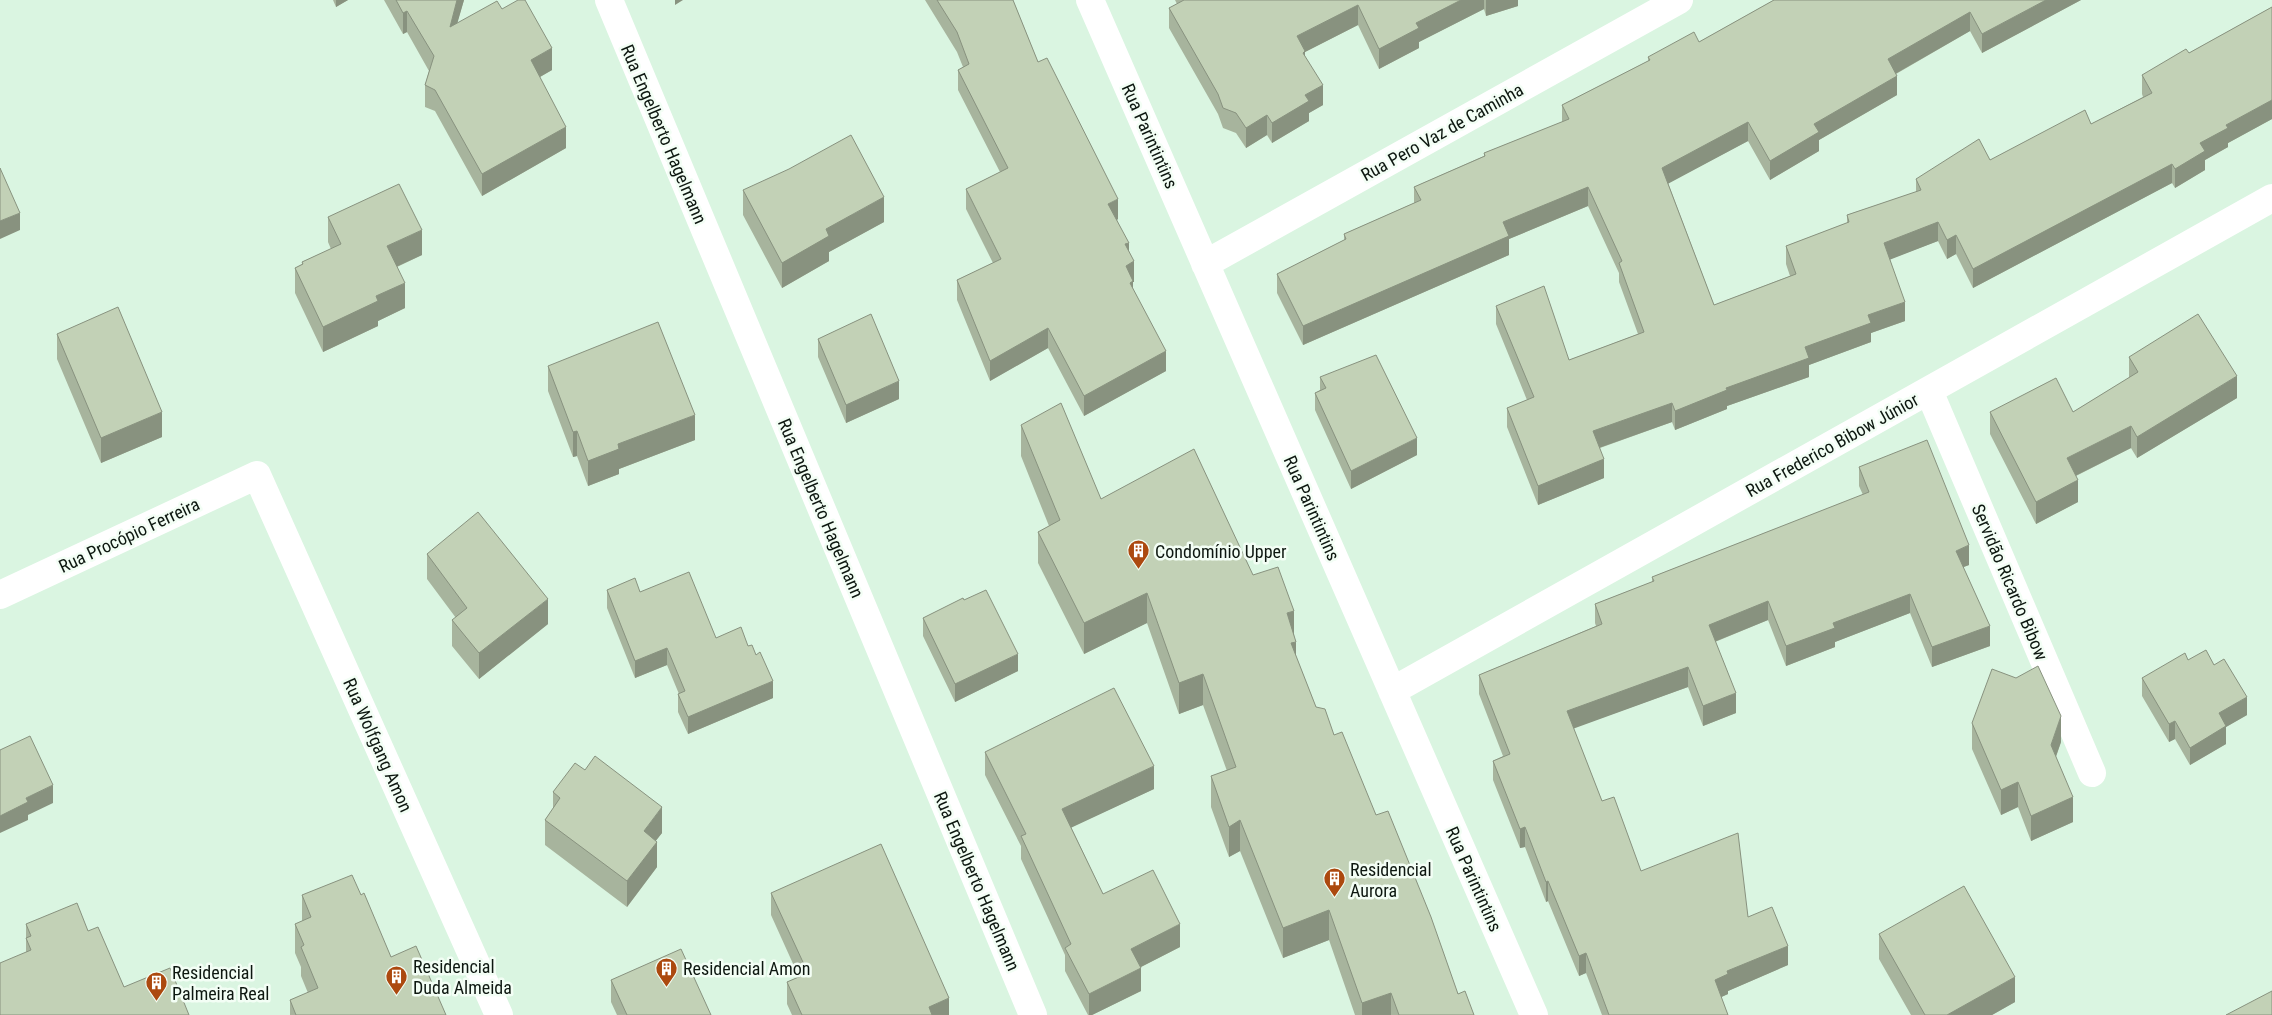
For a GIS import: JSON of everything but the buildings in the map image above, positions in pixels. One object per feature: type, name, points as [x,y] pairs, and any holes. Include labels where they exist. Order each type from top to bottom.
[{"type":"street","name":"Rua Engelberto Hagelmann","points":[[608,0],[1033,1015]]},
{"type":"street","name":"Rua Parintintins","points":[[1090,0],[1534,1015]]},
{"type":"street","name":"Rua Pero Vaz de Caminha","points":[[1205,264],[1679,0]]},
{"type":"street","name":"Rua Frederico Bibow Júnior","points":[[1392,692],[2272,198]]},
{"type":"street","name":"Servidão Ricardo Bibow","points":[[1929,391],[2092,773]]},
{"type":"street","name":"Rua Procópio Ferreira","points":[[0,595],[257,475]]},
{"type":"street","name":"Rua Wolfgang Amon","points":[[257,475],[499,1015]]},
{"type":"place","name":"Condomínio Upper","points":[[1139,570]]},
{"type":"place","name":"Residencial Aurora","points":[[1334,898]]},
{"type":"place","name":"Residencial Amon","points":[[667,987]]},
{"type":"place","name":"Residencial Duda Almeida","points":[[397,995]]},
{"type":"place","name":"Residencial Palmeira Real","points":[[156,1001]]}]
